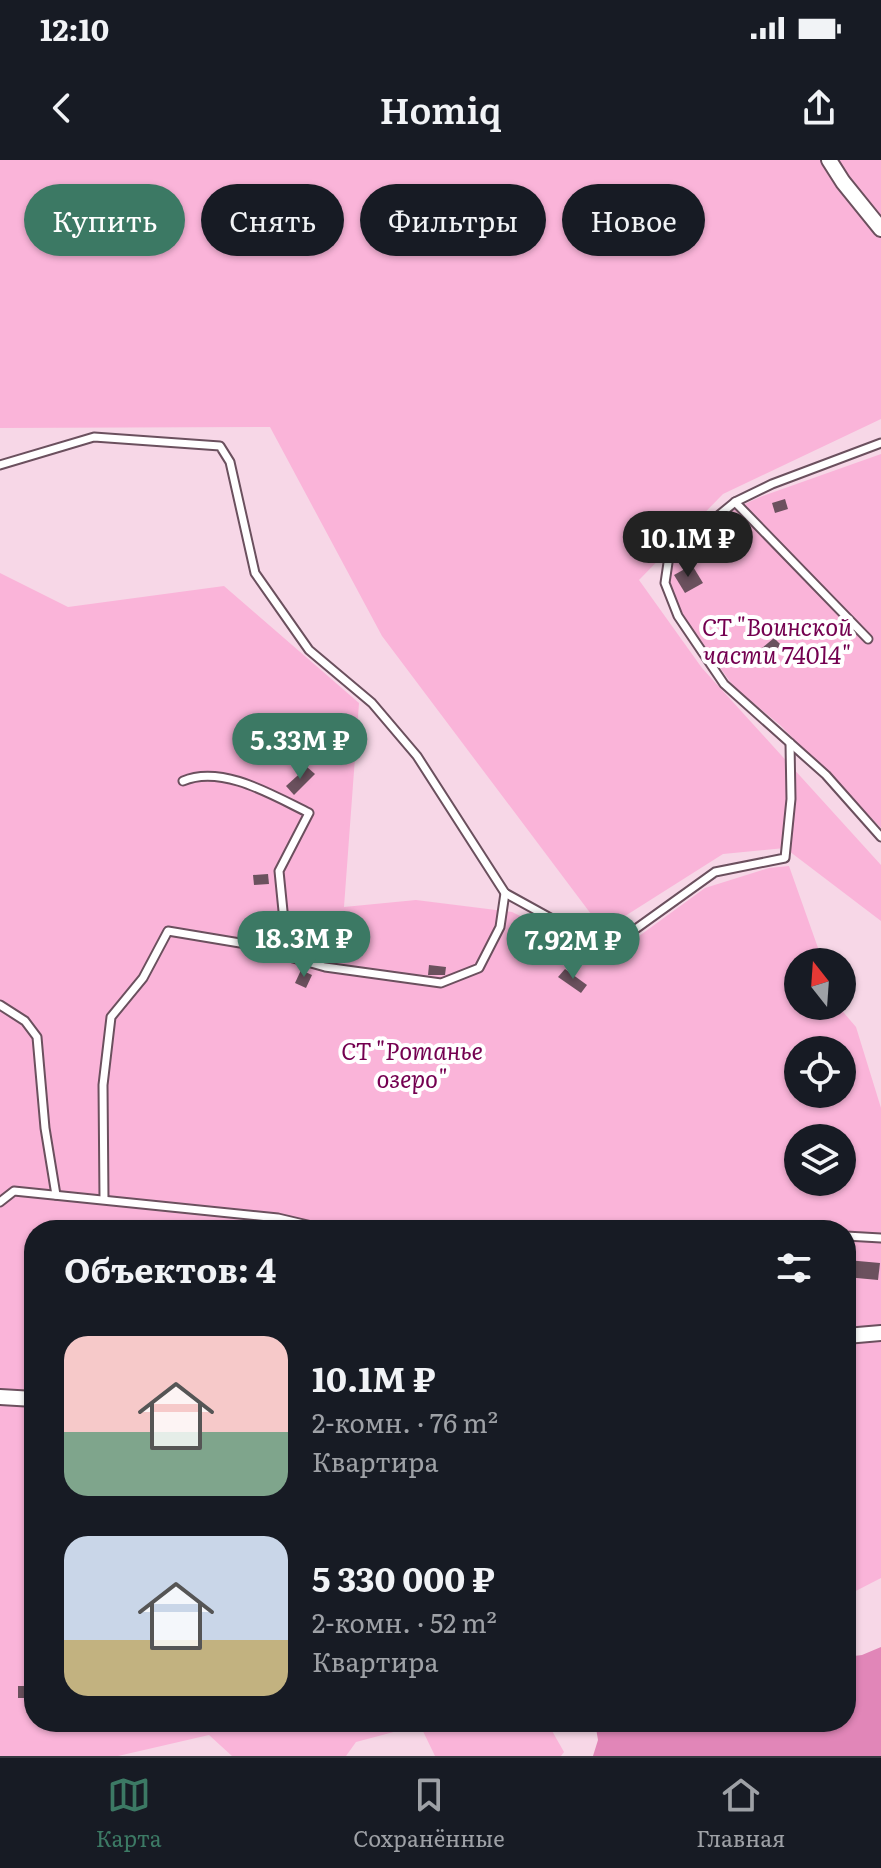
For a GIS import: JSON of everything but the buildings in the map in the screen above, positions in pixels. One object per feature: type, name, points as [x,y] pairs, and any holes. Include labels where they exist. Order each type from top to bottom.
[{"type":"street","points":[[829,160],[881,229]]},
{"type":"street","points":[[856,1335],[881,1333]]},
{"type":"street","points":[[0,1397],[24,1398]]},
{"type":"lane","points":[[0,465],[94,437],[220,446],[230,462],[255,573],[309,650],[372,703],[417,756],[505,893],[585,937],[623,938],[715,872],[785,858],[791,799],[790,743]]},
{"type":"lane","points":[[881,443],[772,484],[735,502],[669,556],[665,583],[678,616],[724,684],[826,775],[881,837]]},
{"type":"lane","points":[[735,502],[868,639]]},
{"type":"lane","points":[[183,781],[196,776],[247,782],[309,813],[279,871],[284,921],[302,961]]},
{"type":"lane","points":[[104,1199],[103,1085],[111,1017],[143,978],[168,931],[240,943],[325,967],[441,983],[479,968],[500,927],[505,893]]},
{"type":"lane","points":[[0,1005],[25,1021],[37,1037],[45,1128],[56,1195]]},
{"type":"lane","points":[[0,1202],[14,1191],[286,1220]]},
{"type":"lane","points":[[856,1237],[881,1238]]},
{"type":"green space","points":[[0,160],[881,160],[881,419],[723,494],[639,580],[702,668],[881,865],[881,921],[785,848],[723,854],[603,930],[382,636],[270,427],[0,428]]},
{"type":"green space","name":"СТ \"Воинской части 74014\"","points":[[881,454],[881,828],[780,725],[734,687],[684,618],[669,581],[673,560],[734,509]]},
{"type":"green space","name":"СТ \"Ротанье озеро\"","points":[[0,573],[68,607],[224,586],[359,703],[344,907],[416,900],[512,912],[570,940],[624,947],[705,888],[769,868],[789,866],[818,948],[784,948],[784,1020],[850,1020],[856,1027],[881,1108],[881,1578],[856,1591],[856,1220],[24,1220],[24,1732],[394,1732],[356,1742],[346,1756],[232,1756],[209,1735],[118,1756],[0,1756]]},
{"type":"green space","points":[[423,1732],[553,1732],[564,1752],[561,1756],[435,1756]]},
{"type":"shaded area","points":[[881,1647],[881,1756],[593,1756],[598,1740],[597,1732],[856,1732],[856,1656]]}]
